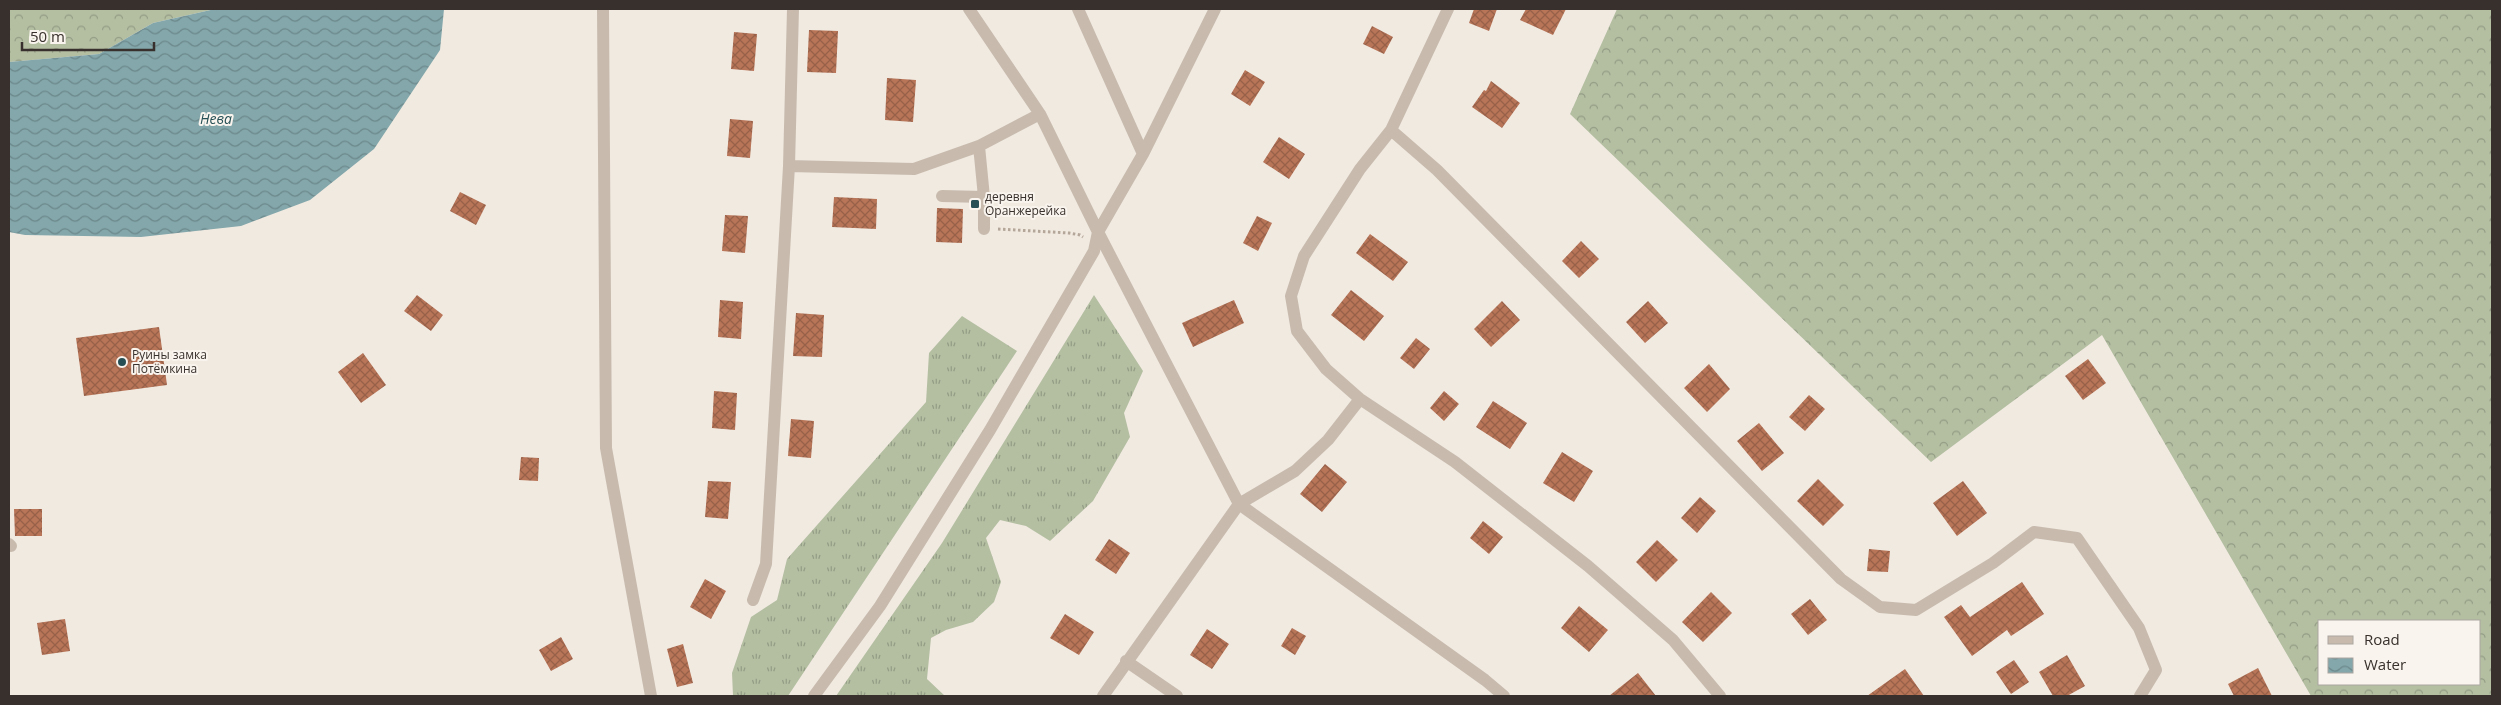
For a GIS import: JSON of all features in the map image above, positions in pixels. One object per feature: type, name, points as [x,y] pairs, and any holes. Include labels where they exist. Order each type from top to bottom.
[{"type":"street","points":[[603,9],[606,448],[651,696]]},
{"type":"street","points":[[753,600],[766,564],[789,166],[793,9]]},
{"type":"street","points":[[969,9],[1040,114],[1098,232],[1239,504],[1485,680],[1504,696]]},
{"type":"street","points":[[1078,9],[1143,154]]},
{"type":"street","points":[[814,696],[880,606],[990,430],[1094,251],[1098,232],[1143,154],[1215,9]]},
{"type":"street","points":[[1448,9],[1391,130],[1360,169],[1304,256],[1291,296],[1297,331],[1326,369],[1360,399],[1455,462],[1588,566],[1674,640],[1720,696]]},
{"type":"street","points":[[789,166],[914,169],[979,146],[1040,114]]},
{"type":"street","points":[[1391,130],[1437,170],[1842,579],[1880,607],[1916,610],[1993,563],[2034,532],[2077,538],[2139,628],[2156,670],[2140,696]]},
{"type":"street","points":[[979,146],[984,197],[984,229]]},
{"type":"street","points":[[942,196],[984,197]]},
{"type":"street","points":[[1103,696],[1239,504],[1295,471],[1328,440],[1360,399]]},
{"type":"street","points":[[1126,661],[1177,696]]},
{"type":"path","points":[[984,229],[1068,233]]},
{"type":"green space","points":[[9,9],[215,9],[153,23],[99,54],[9,62]]},
{"type":"green space","points":[[1617,9],[2492,9],[2492,696],[2311,696],[2102,335],[1931,462],[1570,114]]},
{"type":"green space","points":[[1094,295],[1143,371],[1124,413],[1130,437],[1093,501],[1050,541],[1026,526],[1000,520],[986,538],[1001,582],[994,602],[973,622],[946,630],[931,638],[927,679],[945,696],[836,696],[942,543]]},
{"type":"green space","points":[[962,316],[1017,351],[788,696],[733,696],[732,673],[751,617],[777,600],[787,559],[926,402],[929,353]]},
{"type":"water","name":"Нева","points":[[215,9],[444,9],[440,50],[374,149],[310,200],[241,226],[141,237],[25,235],[9,232],[9,62],[99,54],[153,23]]},
{"type":"building","points":[[1474,9],[1497,9],[1489,31],[1469,23]]},
{"type":"building","points":[[1526,9],[1566,9],[1553,35],[1520,20]]},
{"type":"building","points":[[1372,26],[1393,37],[1384,54],[1363,44]]},
{"type":"building","points":[[809,30],[838,31],[836,73],[807,72]]},
{"type":"building","points":[[734,32],[757,34],[754,71],[731,69]]},
{"type":"building","points":[[1245,70],[1265,82],[1250,106],[1231,94]]},
{"type":"building","points":[[887,78],[916,80],[913,122],[885,120]]},
{"type":"building","points":[[1491,81],[1520,103],[1502,128],[1472,107],[1484,90],[1486,91]]},
{"type":"building","points":[[730,119],[753,121],[750,158],[727,156]]},
{"type":"building","points":[[1279,137],[1305,154],[1289,179],[1263,162]]},
{"type":"building","points":[[460,192],[486,205],[476,225],[450,211]]},
{"type":"building","points":[[834,197],[877,199],[876,229],[832,227]]},
{"type":"building","points":[[937,208],[963,209],[962,243],[936,242]]},
{"type":"building","points":[[725,215],[748,216],[745,253],[722,251]]},
{"type":"building","points":[[1257,216],[1272,223],[1258,251],[1243,243]]},
{"type":"building","points":[[1370,234],[1408,262],[1393,281],[1356,253]]},
{"type":"building","points":[[1581,241],[1599,259],[1579,278],[1562,261]]},
{"type":"building","points":[[1351,290],[1384,316],[1364,341],[1331,315]]},
{"type":"building","points":[[417,295],[443,315],[431,331],[404,311]]},
{"type":"building","points":[[720,300],[743,302],[741,339],[718,337]]},
{"type":"building","points":[[1234,300],[1244,323],[1193,347],[1182,323]]},
{"type":"building","points":[[1502,301],[1520,320],[1491,347],[1474,329]]},
{"type":"building","points":[[1648,301],[1668,323],[1645,343],[1626,322]]},
{"type":"building","points":[[796,313],[824,315],[822,357],[793,356]]},
{"type":"building","name":"Руины замка Потёмкина","points":[[159,327],[167,385],[84,396],[76,338]]},
{"type":"building","points":[[1416,338],[1430,349],[1414,369],[1400,358]]},
{"type":"building","points":[[363,353],[386,385],[361,403],[338,372]]},
{"type":"building","points":[[2088,359],[2106,383],[2083,400],[2065,376]]},
{"type":"building","points":[[1709,364],[1730,389],[1707,412],[1684,388]]},
{"type":"building","points":[[714,391],[737,393],[735,430],[712,428]]},
{"type":"building","points":[[1444,391],[1459,404],[1444,421],[1430,408]]},
{"type":"building","points":[[1809,395],[1825,409],[1805,431],[1789,417]]},
{"type":"building","points":[[1493,401],[1527,423],[1510,449],[1476,427]]},
{"type":"building","points":[[791,419],[814,421],[811,458],[788,456]]},
{"type":"building","points":[[1759,423],[1784,453],[1762,471],[1737,441]]},
{"type":"building","points":[[1562,452],[1593,471],[1574,502],[1543,483]]},
{"type":"building","points":[[521,457],[539,458],[538,481],[519,480]]},
{"type":"building","points":[[1325,464],[1347,482],[1322,512],[1300,494]]},
{"type":"building","points":[[1818,479],[1844,505],[1823,526],[1797,501]]},
{"type":"building","points":[[708,481],[731,482],[728,519],[705,517]]},
{"type":"building","points":[[1963,481],[1987,513],[1957,536],[1933,503]]},
{"type":"building","points":[[1700,497],[1716,511],[1697,533],[1681,518]]},
{"type":"building","points":[[14,509],[42,509],[42,536],[15,536]]},
{"type":"building","points":[[1483,521],[1503,537],[1489,554],[1470,538]]},
{"type":"building","points":[[1109,539],[1130,553],[1116,574],[1095,560]]},
{"type":"building","points":[[1657,540],[1678,560],[1656,582],[1636,562]]},
{"type":"building","points":[[1869,549],[1890,551],[1888,572],[1867,571]]},
{"type":"building","points":[[705,579],[726,591],[711,619],[690,607]]},
{"type":"building","points":[[2022,582],[2044,614],[2011,636],[2007,630],[1972,656],[1944,617],[1961,605],[1970,617]]},
{"type":"building","points":[[1711,592],[1732,613],[1703,642],[1682,622]]},
{"type":"building","points":[[1810,599],[1827,620],[1808,635],[1791,614]]},
{"type":"building","points":[[1579,606],[1608,630],[1589,652],[1561,628]]},
{"type":"building","points":[[1065,614],[1094,632],[1079,655],[1050,638]]},
{"type":"building","points":[[65,619],[70,651],[42,655],[37,623]]},
{"type":"building","points":[[1292,628],[1306,636],[1295,655],[1281,646]]},
{"type":"building","points":[[1207,629],[1229,644],[1212,669],[1190,655]]},
{"type":"building","points":[[561,637],[573,659],[551,671],[539,650]]},
{"type":"building","points":[[683,644],[693,683],[677,687],[667,649]]},
{"type":"building","points":[[2067,655],[2085,686],[2067,696],[2053,696],[2039,672]]},
{"type":"building","points":[[2014,660],[2029,682],[2011,694],[1996,672]]},
{"type":"building","points":[[2258,668],[2272,696],[2234,696],[2228,684]]},
{"type":"building","points":[[1905,669],[1924,696],[1867,696]]},
{"type":"building","points":[[1638,673],[1656,696],[1609,696]]},
{"type":"place","name":"деревня Оранжерейка","points":[[975,204]]},
{"type":"place","name":"Руины замка Потёмкина","points":[[122,362]]}]
